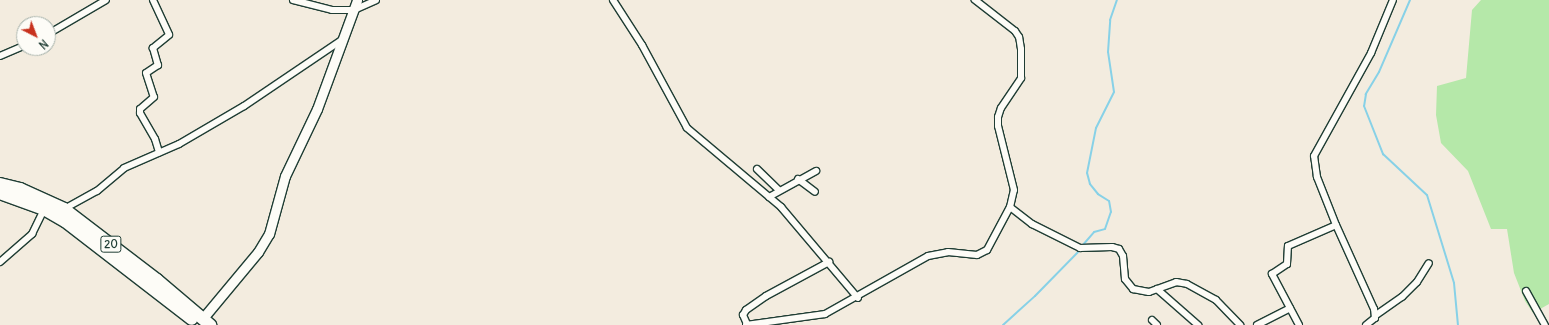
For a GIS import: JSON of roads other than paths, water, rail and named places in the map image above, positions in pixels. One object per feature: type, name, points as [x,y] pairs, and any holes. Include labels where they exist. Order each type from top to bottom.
[{"type":"highway","name":"20","points":[[0,184],[20,189],[64,209],[157,280],[204,323]]},
{"type":"highway","name":"20","points":[[0,193],[44,208],[86,235],[204,323]]},
{"type":"street","points":[[56,29],[106,0]]},
{"type":"street","points":[[153,0],[169,35],[153,48],[158,65],[146,73],[154,97],[140,109],[140,113],[155,139],[159,152]]},
{"type":"street","points":[[292,0],[323,9],[354,10],[376,0]]},
{"type":"street","points":[[204,323],[258,252],[269,234],[285,176],[317,109],[357,0]]},
{"type":"street","points":[[613,0],[642,45],[687,128],[785,211],[858,298]]},
{"type":"street","points":[[829,262],[766,296],[746,310],[743,314],[747,324],[825,314],[858,298],[928,256],[942,252],[977,255],[984,252],[995,237],[1010,207],[1014,187],[998,126],[998,118],[1003,104],[1020,78],[1020,42],[1015,31],[975,0]]},
{"type":"street","points":[[1379,325],[1317,177],[1314,156],[1371,54],[1393,0]]},
{"type":"street","points":[[64,209],[97,191],[124,168],[178,144],[244,106],[342,40]]},
{"type":"street","points":[[0,56],[16,49]]},
{"type":"street","points":[[757,169],[779,190]]},
{"type":"street","points":[[769,197],[798,179],[816,171]]},
{"type":"street","points":[[798,179],[816,192]]},
{"type":"street","points":[[1010,207],[1032,224],[1082,248],[1112,247],[1119,250],[1122,256],[1125,279],[1130,286],[1145,292],[1176,282],[1191,285],[1216,300],[1239,325]]},
{"type":"street","points":[[0,262],[32,234],[44,208]]},
{"type":"street","points":[[1299,325],[1272,274],[1288,264],[1288,246],[1336,225]]},
{"type":"street","points":[[1366,325],[1407,292],[1421,277],[1429,263]]},
{"type":"street","points":[[1157,289],[1198,325]]},
{"type":"street","points":[[1526,291],[1545,325]]},
{"type":"street","points":[[1258,325],[1290,308]]},
{"type":"street","points":[[1152,320],[1157,325]]},
{"type":"waterway","points":[[1082,246],[1094,232],[1105,229],[1111,212],[1109,201],[1098,194],[1090,184],[1087,173],[1096,128],[1114,92],[1108,52],[1110,20],[1117,0]]},
{"type":"waterway","points":[[1410,0],[1379,72],[1366,94],[1364,106],[1383,154],[1427,195],[1454,283],[1458,325]]},
{"type":"waterway","points":[[1003,325],[1035,296],[1080,250]]}]
